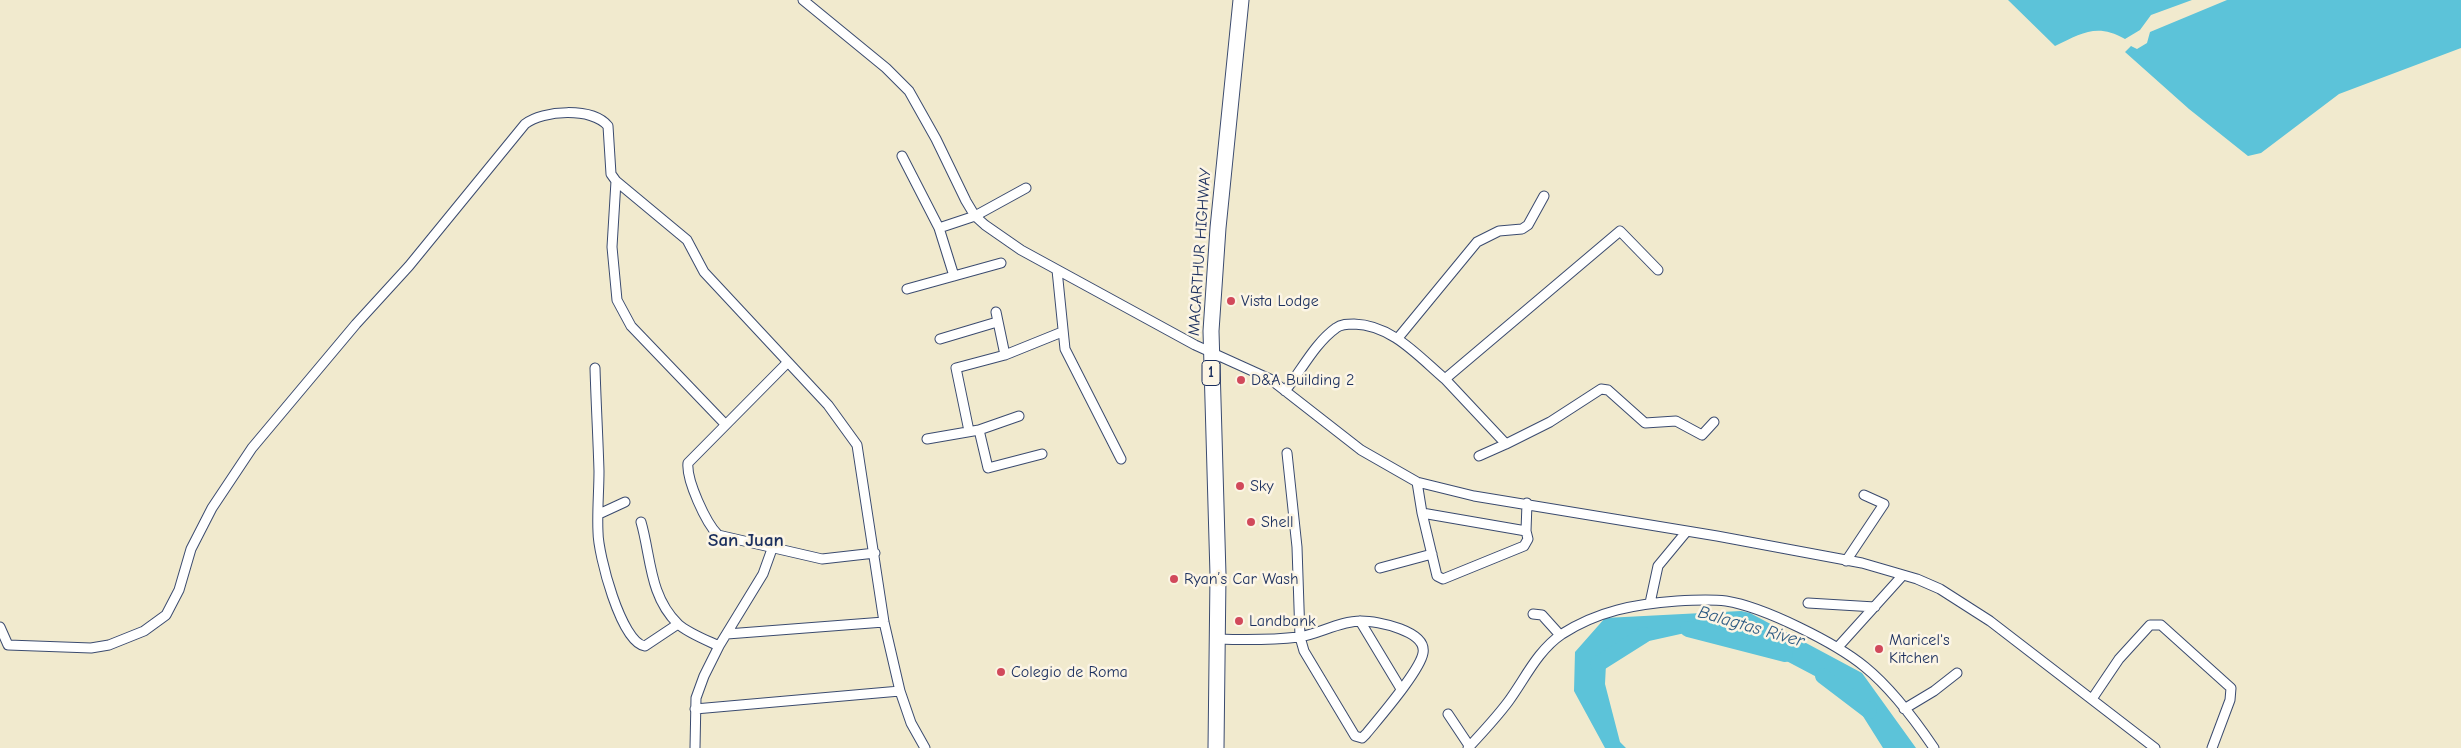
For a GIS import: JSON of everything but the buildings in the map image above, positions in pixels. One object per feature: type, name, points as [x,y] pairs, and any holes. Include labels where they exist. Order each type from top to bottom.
[{"type":"highway","name":"MACARTHUR HIGHWAY","points":[[1216,748],[1218,639],[1210,353],[1218,228],[1241,0]]},
{"type":"street","points":[[803,0],[886,68],[909,91],[933,133],[975,216],[1003,239],[1210,353],[1257,372],[1285,391],[1361,450],[1417,482],[1474,496],[1527,503],[1862,563],[1902,575],[1940,589],[1962,602],[2154,748]]},
{"type":"street","points":[[0,627],[8,645],[91,648],[118,643],[160,621],[175,602],[191,548],[208,516],[252,448],[356,324],[409,266],[525,124],[532,118],[544,114],[574,113],[594,116],[604,121],[608,126],[611,174],[616,181],[687,240],[704,272],[828,405],[857,445],[875,553],[884,622],[900,690],[911,723],[925,748]]},
{"type":"street","points":[[902,156],[939,228],[954,276]]},
{"type":"street","points":[[616,181],[612,247],[617,300],[631,326],[725,424]]},
{"type":"street","points":[[939,228],[975,216],[1026,188]]},
{"type":"street","points":[[1398,338],[1477,242],[1487,235],[1499,231],[1522,230],[1528,225],[1544,196]]},
{"type":"street","points":[[1444,379],[1620,231],[1658,270]]},
{"type":"street","points":[[907,288],[1001,263]]},
{"type":"street","points":[[1057,270],[1062,332],[1071,364],[1121,460]]},
{"type":"street","points":[[996,312],[1005,355]]},
{"type":"street","points":[[940,339],[998,322]]},
{"type":"street","points":[[1285,391],[1337,326],[1344,324],[1372,325],[1398,338],[1444,379],[1506,444]]},
{"type":"street","points":[[1042,454],[988,468],[974,431],[956,368],[1005,355],[1062,332]]},
{"type":"street","points":[[787,363],[692,456],[688,463],[689,478],[711,528],[718,535],[822,559],[875,553]]},
{"type":"street","points":[[595,368],[598,532],[603,560],[622,623],[633,640],[639,645],[646,646],[678,624]]},
{"type":"street","points":[[1479,456],[1556,418],[1601,389],[1608,390],[1645,423],[1676,421],[1702,435],[1714,422]]},
{"type":"street","points":[[927,439],[974,431],[1019,416]]},
{"type":"street","points":[[1218,639],[1300,637],[1360,621],[1382,624],[1402,630],[1421,641],[1424,652],[1401,689],[1366,734],[1359,738],[1353,733],[1304,651],[1300,637],[1299,571],[1287,453]]},
{"type":"street","points":[[1417,482],[1422,513],[1437,576],[1443,578],[1524,546],[1528,539],[1526,531],[1527,503]]},
{"type":"street","points":[[1846,561],[1884,504],[1864,495]]},
{"type":"street","points":[[599,514],[625,502]]},
{"type":"street","points":[[1422,513],[1526,531]]},
{"type":"street","points":[[641,522],[654,581],[660,599],[678,624],[719,646]]},
{"type":"street","points":[[1650,603],[1658,566],[1687,531]]},
{"type":"street","points":[[695,748],[696,698],[701,683],[719,646],[763,574],[772,549]]},
{"type":"street","points":[[1380,568],[1432,554]]},
{"type":"street","points":[[1838,647],[1902,575]]},
{"type":"street","points":[[1448,714],[1469,747],[1509,700],[1537,657],[1560,635],[1591,618],[1607,612],[1650,603],[1709,599],[1742,605],[1838,647],[1866,668],[1904,709],[1934,748]]},
{"type":"street","points":[[1808,603],[1875,607]]},
{"type":"street","points":[[1533,614],[1542,615],[1560,635]]},
{"type":"street","points":[[1360,621],[1401,689]]},
{"type":"street","points":[[727,634],[884,622]]},
{"type":"street","points":[[2092,699],[2130,646],[2150,625],[2161,625],[2231,688],[2230,700],[2212,748]]},
{"type":"street","points":[[1904,709],[1934,691],[1957,673]]},
{"type":"street","points":[[695,709],[900,690]]},
{"type":"water","points":[[2008,0],[2192,0],[2151,15],[2140,30],[2125,39],[2115,34],[2098,31],[2073,37],[2055,46]]},
{"type":"water","points":[[2227,0],[2461,0],[2461,48],[2339,94],[2261,153],[2248,156],[2189,109],[2125,52],[2131,46],[2137,49],[2147,43],[2150,32]]},
{"type":"water","points":[[1741,611],[1750,613],[1862,673],[1916,748],[1883,748],[1849,694],[1739,636],[1685,633],[1622,647],[1606,664],[1605,684],[1620,742],[1626,748],[1605,748],[1574,691],[1575,652],[1605,618]]},
{"type":"waterway","name":"Balagtas River","points":[[1688,629],[1785,654]]},
{"type":"waterway","name":"Balagtas River","points":[[1598,664],[1644,635]]},
{"type":"waterway","name":"Balagtas River","points":[[1823,676],[1869,711]]},
{"type":"place","name":"Vista Lodge","points":[[1231,301]]},
{"type":"place","name":"D&A Building 2","points":[[1241,380]]},
{"type":"place","name":"Sky","points":[[1240,486]]},
{"type":"place","name":"Shell","points":[[1251,522]]},
{"type":"place","name":"Ryan’s Car Wash","points":[[1174,579]]},
{"type":"place","name":"Landbank","points":[[1239,621]]},
{"type":"place","name":"Maricel's Kitchen","points":[[1879,649]]},
{"type":"place","name":"Colegio de Roma","points":[[1001,672]]},
{"type":"district","name":"San Juan","points":[[746,541]]}]
